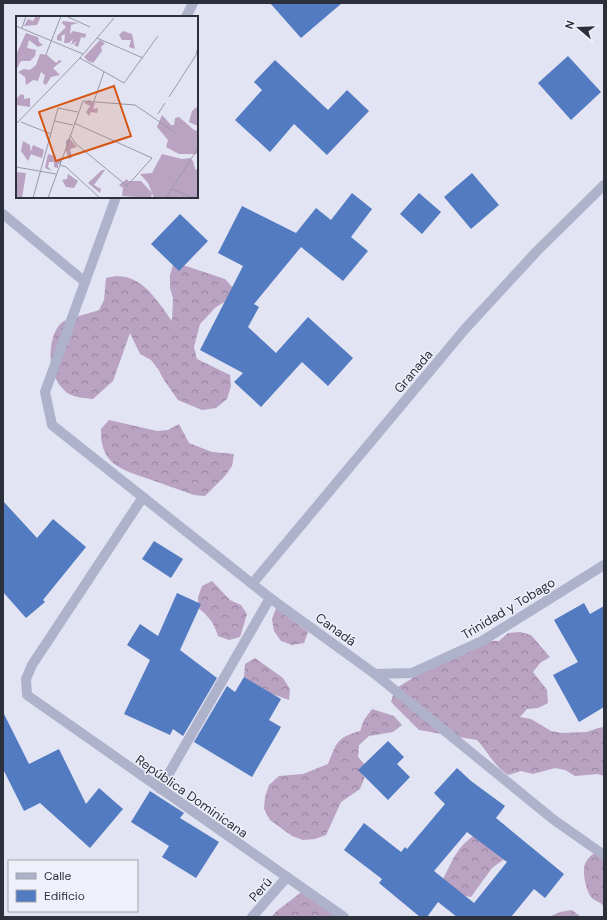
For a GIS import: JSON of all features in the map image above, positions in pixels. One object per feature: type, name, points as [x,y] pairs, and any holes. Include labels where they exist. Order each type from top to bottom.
[{"type":"street","points":[[186,16],[193,3]]},
{"type":"street","name":"Granada","points":[[252,584],[465,329],[537,251],[604,184]]},
{"type":"street","points":[[3,214],[85,282],[116,198]]},
{"type":"street","name":"Canadá","points":[[85,282],[45,392],[52,425],[270,598],[375,674],[554,820],[604,855]]},
{"type":"street","name":"República Dominicana","points":[[143,497],[32,665],[26,679],[27,696],[344,917]]},
{"type":"street","name":"Trinidad y Tobago","points":[[375,674],[412,673],[482,642],[604,565]]},
{"type":"street","points":[[160,789],[270,598]]},
{"type":"street","name":"Perú","points":[[252,917],[286,877]]},
{"type":"green space","points":[[174,262],[225,279],[233,288],[228,300],[216,307],[200,324],[194,347],[197,359],[230,375],[231,386],[227,399],[216,408],[202,410],[178,400],[151,360],[140,354],[130,333],[113,381],[93,399],[81,398],[66,392],[56,380],[51,364],[53,337],[59,325],[64,321],[99,310],[104,300],[106,278],[118,276],[137,282],[145,288],[159,303],[172,321],[173,298],[170,288],[170,275]]},
{"type":"green space","points":[[109,420],[157,431],[168,430],[179,424],[189,443],[212,452],[234,454],[232,466],[225,476],[205,496],[194,495],[129,472],[108,458],[104,450],[101,429]]},
{"type":"green space","points":[[212,581],[230,600],[241,605],[247,614],[240,637],[229,640],[218,636],[211,620],[198,608],[198,597],[202,586]]},
{"type":"green space","points":[[276,608],[308,632],[304,643],[292,645],[281,641],[274,631],[272,619]]},
{"type":"green space","points":[[520,632],[531,635],[550,657],[540,663],[533,672],[547,690],[548,703],[538,708],[527,709],[520,717],[531,719],[551,731],[562,733],[587,732],[604,727],[604,776],[598,774],[575,776],[565,770],[555,768],[533,774],[521,771],[508,775],[495,763],[477,740],[419,730],[391,702],[395,689],[474,640],[499,641],[508,633]]},
{"type":"green space","points":[[255,658],[283,678],[290,689],[289,700],[260,689],[244,677],[245,664]]},
{"type":"green space","points":[[372,709],[394,716],[402,725],[393,732],[369,736],[359,745],[358,757],[366,766],[364,779],[360,789],[341,802],[326,835],[315,839],[303,840],[292,836],[270,820],[264,809],[265,797],[269,785],[279,776],[303,774],[328,764],[338,742],[346,736],[360,731],[364,720]]},
{"type":"green space","points":[[480,832],[510,855],[492,868],[471,897],[460,895],[443,879],[457,852],[466,841]]},
{"type":"green space","points":[[604,848],[604,906],[592,898],[589,894],[585,881],[584,867],[590,856]]},
{"type":"green space","points":[[304,890],[346,917],[271,917]]},
{"type":"green space","points":[[572,910],[581,917],[549,917],[560,912]]},
{"type":"building","points":[[270,3],[342,3],[301,38]]},
{"type":"building","points":[[568,56],[601,92],[571,120],[538,83]]},
{"type":"building","points":[[275,60],[328,110],[347,90],[369,111],[327,155],[294,124],[270,152],[235,120],[262,90],[254,82]]},
{"type":"building","points":[[472,173],[499,205],[471,229],[444,197]]},
{"type":"building","points":[[352,193],[372,209],[351,237],[368,251],[343,281],[301,247],[254,304],[259,307],[248,327],[276,353],[308,317],[353,358],[328,386],[302,362],[261,407],[234,382],[243,373],[200,350],[243,266],[218,253],[242,206],[296,233],[316,208],[331,220]]},
{"type":"building","points":[[419,193],[441,212],[422,234],[400,214]]},
{"type":"building","points":[[180,214],[208,241],[179,271],[151,244]]},
{"type":"building","points":[[3,501],[37,538],[53,519],[86,547],[43,600],[45,602],[26,618],[3,592]]},
{"type":"building","points":[[154,541],[183,559],[171,578],[142,559]]},
{"type":"building","points":[[177,593],[201,604],[180,650],[217,678],[183,736],[173,729],[170,735],[124,714],[150,660],[127,645],[140,624],[158,636]]},
{"type":"building","points":[[584,603],[590,614],[604,606],[604,707],[579,722],[553,675],[578,662],[554,620]]},
{"type":"building","points":[[244,677],[281,699],[269,720],[281,727],[252,777],[194,742],[227,686],[235,692]]},
{"type":"building","points":[[3,712],[29,764],[59,749],[86,804],[99,788],[123,809],[90,848],[40,803],[24,811],[3,769]]},
{"type":"building","points":[[388,741],[404,757],[397,764],[410,777],[388,800],[358,770]]},
{"type":"building","points":[[457,768],[471,781],[505,806],[496,818],[564,874],[545,898],[534,889],[511,917],[457,917],[438,902],[427,917],[420,917],[379,883],[382,879],[344,850],[364,823],[401,852],[405,847],[407,849],[445,804],[434,793]],"holes":[[[467,832],[507,862],[474,903],[434,871]]]},
{"type":"building","points":[[150,791],[184,813],[180,818],[219,842],[196,878],[162,857],[169,846],[131,822]]}]
